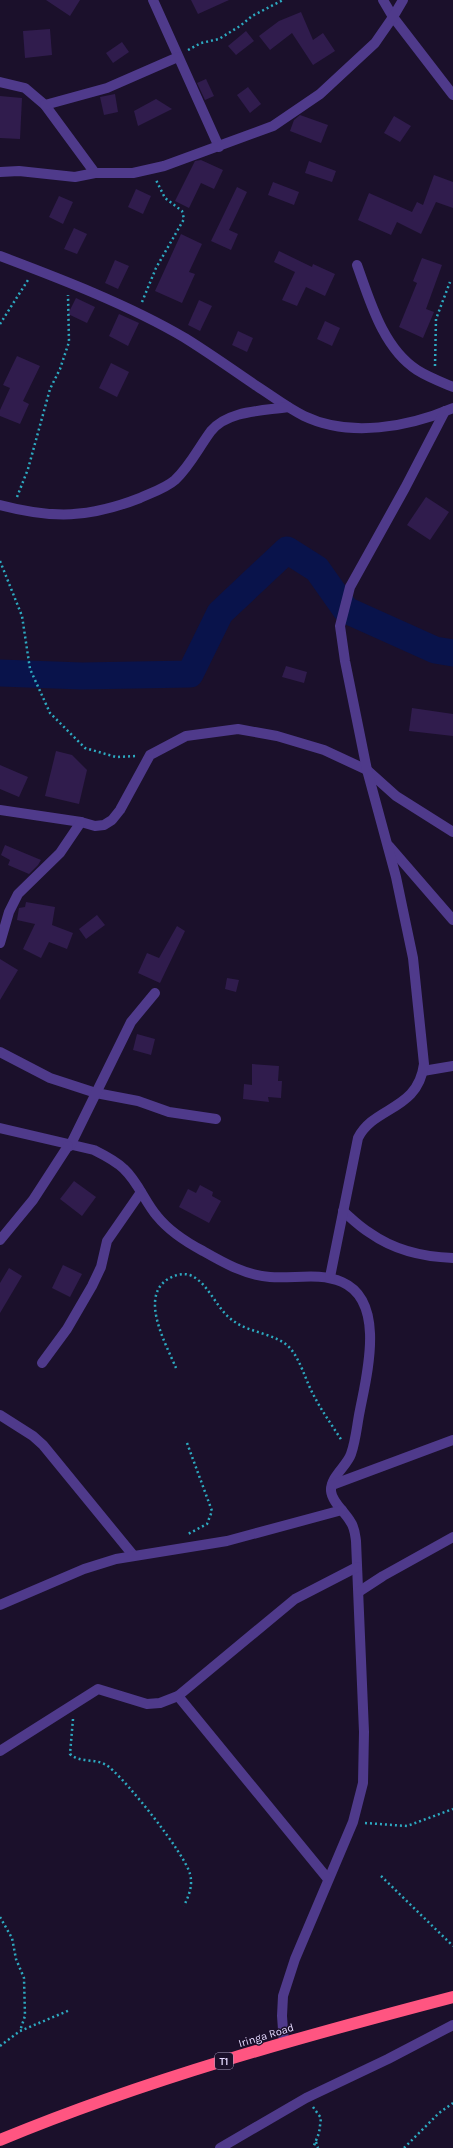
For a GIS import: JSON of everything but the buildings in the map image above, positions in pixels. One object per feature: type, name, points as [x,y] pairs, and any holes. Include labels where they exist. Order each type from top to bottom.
[{"type":"highway","name":"Iringa Road","points":[[0,2140],[41,2123],[163,2079],[284,2042],[453,1997]]},
{"type":"street","points":[[153,0],[219,147]]},
{"type":"street","points":[[382,0],[393,17],[453,95]]},
{"type":"street","points":[[0,172],[19,171],[76,177],[95,173],[133,173],[219,147],[273,126],[335,82],[375,43],[403,0]]},
{"type":"street","points":[[45,105],[107,88],[178,56]]},
{"type":"street","points":[[0,82],[25,88],[45,105],[95,173]]},
{"type":"street","points":[[0,256],[35,269],[138,313],[184,338],[288,407],[322,423],[341,427],[357,428],[410,422],[449,409]]},
{"type":"street","points":[[357,265],[384,334],[409,364],[422,373],[453,387]]},
{"type":"street","points":[[0,505],[59,516],[91,514],[132,501],[153,493],[174,480],[195,456],[212,430],[219,423],[231,417],[288,407]]},
{"type":"street","points":[[330,1277],[354,1154],[362,1131],[415,1092],[423,1071],[423,1041],[418,1015],[413,958],[388,844],[367,770],[345,661],[340,626],[350,587],[449,409]]},
{"type":"street","points":[[0,810],[81,822],[95,826],[104,825],[112,820],[120,810],[150,755],[186,736],[238,729],[277,736],[324,750],[367,770],[396,796],[453,832]]},
{"type":"street","points":[[0,943],[9,912],[18,894],[60,853],[81,822]]},
{"type":"street","points":[[388,844],[453,920]]},
{"type":"street","points":[[0,1240],[37,1195],[69,1146],[131,1022],[155,993]]},
{"type":"street","points":[[0,1052],[50,1078],[96,1094],[138,1101],[169,1112],[216,1119]]},
{"type":"street","points":[[423,1071],[453,1066]]},
{"type":"street","points":[[0,1128],[69,1146],[94,1150],[103,1155],[124,1169],[166,1226],[197,1248],[231,1267],[252,1275],[270,1277],[330,1277],[343,1282],[355,1291],[362,1302],[371,1327],[369,1364],[351,1454],[332,1485],[333,1496],[355,1530],[360,1591],[364,1732],[363,1784],[353,1822],[295,1958],[283,1996],[282,2016],[284,2042]]},
{"type":"street","points":[[42,1363],[67,1329],[92,1286],[101,1267],[107,1241],[141,1192]]},
{"type":"street","points":[[343,1212],[370,1234],[388,1243],[425,1255],[453,1258]]},
{"type":"street","points":[[0,1415],[33,1436],[43,1445],[133,1555]]},
{"type":"street","points":[[332,1485],[453,1440]]},
{"type":"street","points":[[0,1605],[84,1569],[133,1555],[180,1550],[227,1541],[342,1510]]},
{"type":"street","points":[[360,1591],[383,1576],[453,1537]]},
{"type":"street","points":[[0,1751],[98,1689],[147,1704],[160,1703],[178,1696],[290,1603],[322,1584],[357,1567]]},
{"type":"street","points":[[178,1696],[328,1879]]},
{"type":"street","points":[[220,2148],[306,2098],[388,2059],[453,2025]]},
{"type":"path","points":[[178,56],[201,43],[219,39],[240,26],[252,16],[283,0]]},
{"type":"path","points":[[138,313],[156,268],[184,219],[182,211],[165,198],[161,192],[153,168]]},
{"type":"path","points":[[0,324],[35,269]]},
{"type":"path","points":[[437,380],[434,348],[436,319],[450,282]]},
{"type":"path","points":[[11,508],[21,491],[50,389],[60,369],[69,342],[67,320],[68,284]]},
{"type":"path","points":[[0,561],[22,616],[30,669],[50,713],[85,748],[116,757],[150,755]]},
{"type":"path","points":[[176,1368],[161,1331],[155,1310],[155,1296],[158,1289],[168,1279],[181,1274],[189,1274],[193,1276],[208,1292],[234,1322],[249,1330],[279,1340],[289,1347],[299,1361],[313,1394],[351,1454]]},
{"type":"path","points":[[184,1536],[205,1526],[212,1511],[187,1443]]},
{"type":"path","points":[[71,1705],[74,1726],[70,1754],[77,1759],[101,1762],[109,1767],[155,1819],[180,1854],[190,1873],[191,1892],[184,1906]]},
{"type":"path","points":[[353,1822],[407,1826],[453,1810]]},
{"type":"path","points":[[381,1876],[453,1946]]},
{"type":"path","points":[[0,1918],[12,1938],[16,1959],[24,1978],[25,2016],[20,2031]]},
{"type":"path","points":[[0,2046],[20,2031],[70,2010]]},
{"type":"path","points":[[306,2098],[322,2118],[313,2148]]},
{"type":"path","points":[[404,2148],[440,2113],[453,2103]]},
{"type":"path","points":[[316,2142],[318,2148]]},
{"type":"waterway","points":[[0,673],[82,676],[190,674],[220,613],[287,550],[317,569],[346,610],[435,650],[453,653]]}]
